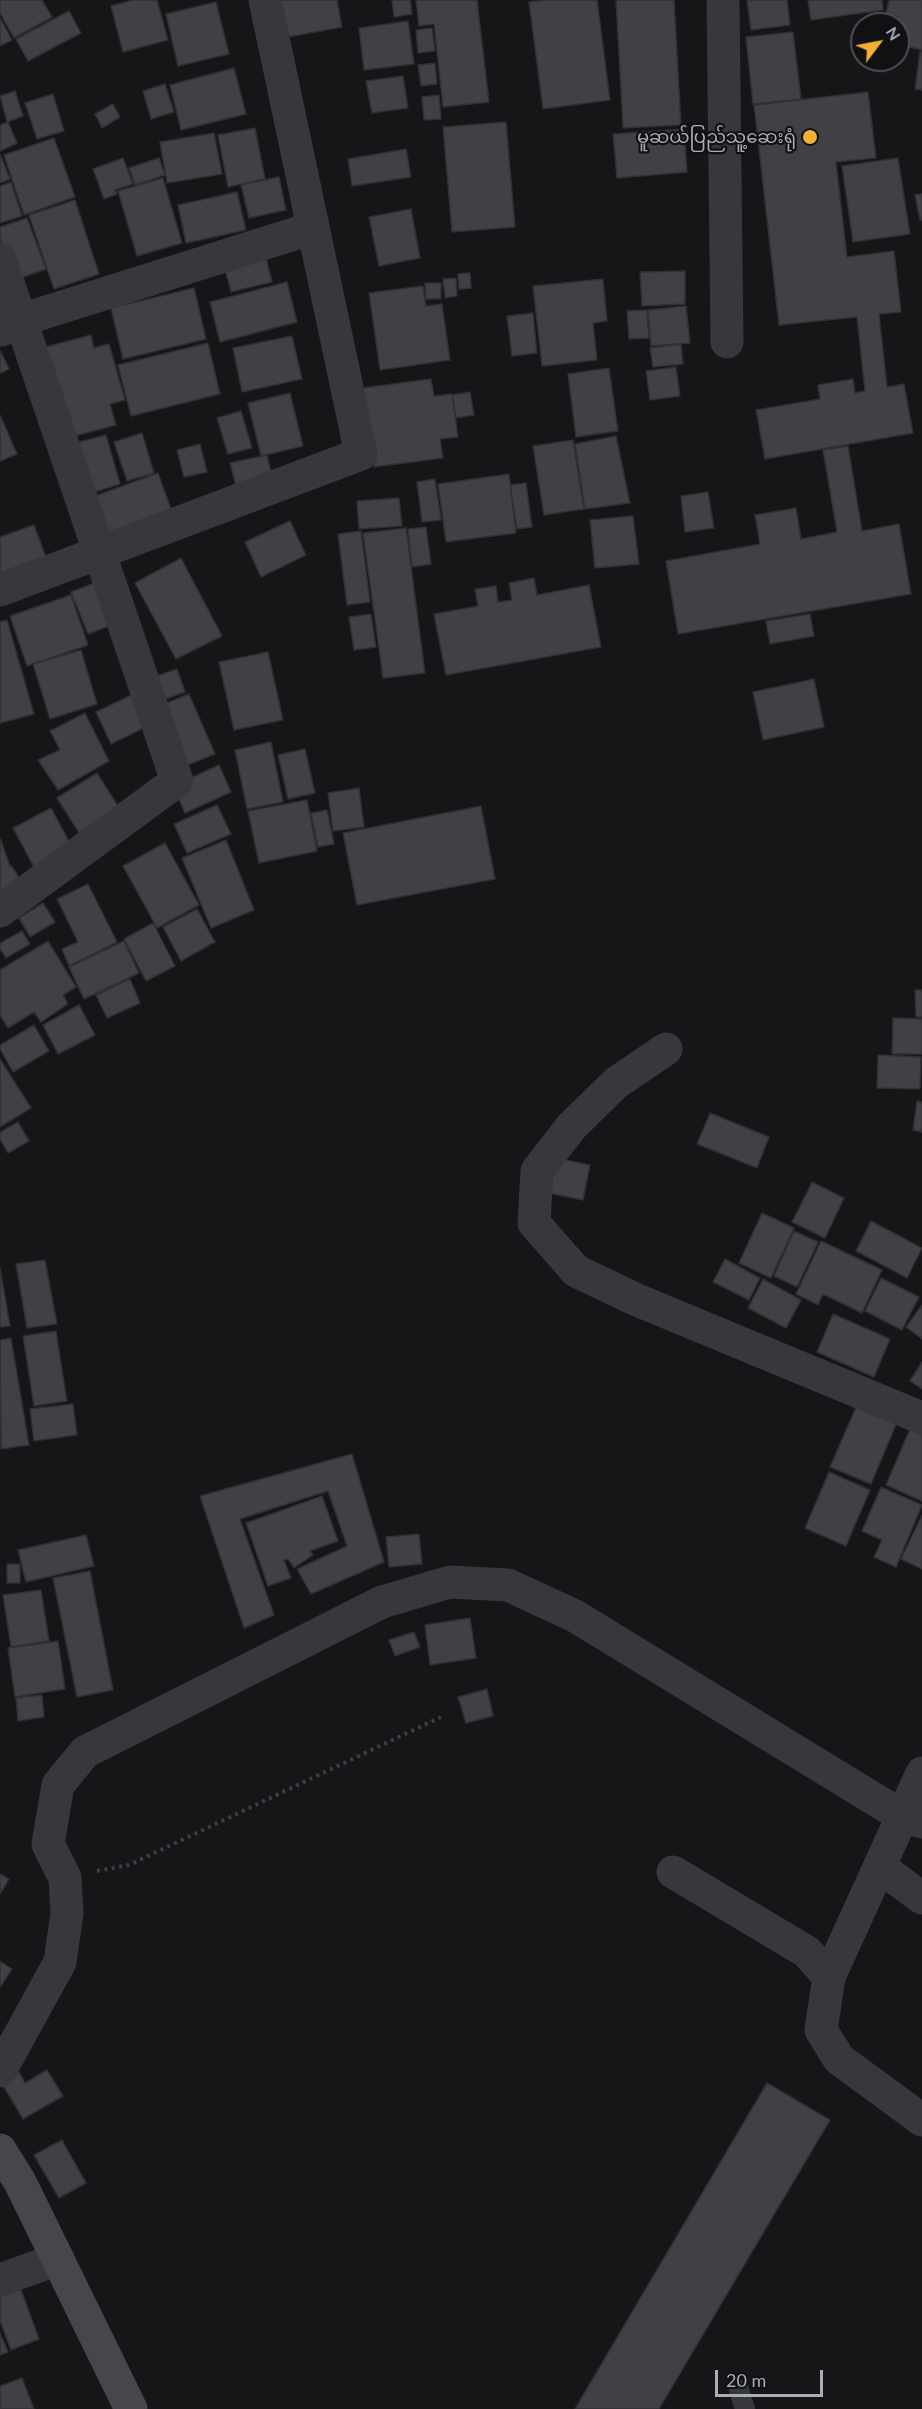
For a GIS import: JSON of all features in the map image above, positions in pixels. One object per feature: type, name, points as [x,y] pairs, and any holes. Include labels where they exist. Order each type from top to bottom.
[{"type":"street","points":[[0,590],[361,454],[265,0]]},
{"type":"street","points":[[723,0],[727,342]]},
{"type":"street","points":[[10,325],[313,228]]},
{"type":"street","points":[[0,260],[10,325],[99,552],[177,781],[0,911]]},
{"type":"street","points":[[666,1049],[616,1083],[572,1126],[537,1171],[534,1223],[576,1271],[648,1304],[922,1418]]},
{"type":"street","points":[[0,2071],[60,1962],[67,1913],[65,1878],[48,1844],[58,1785],[85,1752],[382,1602],[450,1582],[508,1585],[575,1616],[912,1819]]},
{"type":"street","points":[[922,1773],[912,1819],[880,1867],[829,1977],[821,2030],[838,2059],[922,2120]]},
{"type":"street","points":[[880,1867],[922,1898]]},
{"type":"street","points":[[672,1872],[807,1952],[829,1977]]},
{"type":"street","points":[[0,2150],[20,2182],[131,2409]]},
{"type":"street","points":[[0,2280],[58,2259]]},
{"type":"lane","points":[[739,2390],[745,2409]]},
{"type":"path","points":[[65,1878],[129,1865],[441,1717]]},
{"type":"building","points":[[0,0],[42,0],[52,17],[14,38],[0,13]]},
{"type":"building","points":[[133,0],[157,0],[168,40],[123,52],[111,6]]},
{"type":"building","points":[[281,0],[337,0],[342,27],[288,37]]},
{"type":"building","points":[[392,0],[410,0],[412,14],[394,17]]},
{"type":"building","points":[[416,0],[477,0],[489,102],[443,107],[434,24],[419,26]]},
{"type":"building","points":[[597,0],[610,100],[543,109],[529,2]]},
{"type":"building","points":[[616,0],[674,0],[681,125],[623,128]]},
{"type":"building","points":[[747,0],[787,0],[790,25],[751,30]]},
{"type":"building","points":[[808,0],[882,0],[883,10],[850,12],[850,15],[811,20]]},
{"type":"building","points":[[889,0],[922,0],[922,50],[910,47],[910,12],[886,12]]},
{"type":"building","points":[[216,2],[229,54],[178,66],[166,14]]},
{"type":"building","points":[[69,11],[81,33],[28,61],[16,39]]},
{"type":"building","points":[[0,18],[12,40],[0,46]]},
{"type":"building","points":[[408,21],[414,64],[364,70],[359,28]]},
{"type":"building","points":[[432,28],[435,51],[418,53],[416,30]]},
{"type":"building","points":[[793,32],[801,99],[753,104],[746,37]]},
{"type":"building","points":[[920,52],[922,52],[922,90],[915,89]]},
{"type":"building","points":[[435,63],[437,84],[421,86],[418,65]]},
{"type":"building","points":[[234,68],[246,114],[181,130],[170,85]]},
{"type":"building","points":[[403,76],[408,108],[372,113],[366,81]]},
{"type":"building","points":[[165,84],[174,112],[151,119],[143,91]]},
{"type":"building","points":[[15,91],[23,116],[7,122],[0,96]]},
{"type":"building","points":[[868,92],[876,158],[836,162],[847,257],[894,251],[901,312],[879,314],[887,387],[904,384],[913,433],[765,459],[756,410],[820,399],[818,385],[853,379],[855,393],[865,391],[857,317],[779,325],[754,105]]},
{"type":"building","points":[[53,94],[64,131],[37,139],[25,103]]},
{"type":"building","points":[[439,95],[441,119],[424,120],[422,97]]},
{"type":"building","points":[[113,104],[120,117],[102,128],[95,114]]},
{"type":"building","points":[[8,122],[17,143],[0,151],[0,125]]},
{"type":"building","points":[[506,122],[515,227],[452,232],[443,127]]},
{"type":"building","points":[[255,128],[265,179],[228,187],[218,135]]},
{"type":"building","points":[[684,129],[687,172],[617,178],[613,134]]},
{"type":"building","points":[[214,133],[222,174],[167,183],[160,142]]},
{"type":"building","points":[[54,138],[75,197],[24,215],[4,155]]},
{"type":"building","points":[[406,149],[411,177],[352,186],[348,159]]},
{"type":"building","points":[[0,154],[10,179],[0,183]]},
{"type":"building","points":[[123,158],[133,184],[115,190],[117,194],[104,199],[93,169]]},
{"type":"building","points":[[159,158],[165,175],[135,185],[129,168]]},
{"type":"building","points":[[898,158],[910,234],[853,242],[842,166]]},
{"type":"building","points":[[279,177],[286,210],[249,218],[241,185]]},
{"type":"building","points":[[163,178],[182,243],[137,256],[118,191]]},
{"type":"building","points":[[11,182],[22,216],[0,223],[0,186]]},
{"type":"building","points":[[237,192],[246,230],[186,243],[178,205]]},
{"type":"building","points":[[922,194],[922,220],[920,220],[915,195]]},
{"type":"building","points":[[75,200],[99,274],[54,289],[29,215]]},
{"type":"building","points":[[411,209],[420,258],[379,266],[369,217]]},
{"type":"building","points":[[27,218],[46,269],[15,280],[0,239],[0,227]]},
{"type":"building","points":[[265,254],[272,282],[231,292],[224,265]]},
{"type":"building","points":[[685,271],[685,304],[642,306],[640,272]]},
{"type":"building","points":[[470,273],[471,288],[459,289],[458,274]]},
{"type":"building","points":[[456,278],[457,296],[445,298],[443,279]]},
{"type":"building","points":[[603,279],[607,321],[593,323],[597,360],[542,366],[533,286]]},
{"type":"building","points":[[287,282],[297,322],[220,342],[210,302]]},
{"type":"building","points":[[425,283],[441,283],[441,299],[426,299]]},
{"type":"building","points":[[423,286],[426,306],[442,304],[450,360],[380,370],[369,293]]},
{"type":"building","points":[[194,288],[206,339],[123,359],[111,308]]},
{"type":"building","points":[[686,306],[690,343],[651,346],[648,310]]},
{"type":"building","points":[[647,310],[649,338],[629,339],[627,311]]},
{"type":"building","points":[[533,313],[537,353],[512,356],[507,316]]},
{"type":"building","points":[[91,335],[94,348],[109,344],[125,400],[110,404],[116,425],[63,439],[38,349]]},
{"type":"building","points":[[292,336],[302,379],[242,392],[233,348]]},
{"type":"building","points":[[208,343],[220,394],[131,416],[118,365]]},
{"type":"building","points":[[681,344],[683,364],[653,367],[650,348]]},
{"type":"building","points":[[0,350],[9,369],[0,373]]},
{"type":"building","points":[[676,367],[680,396],[650,400],[646,371]]},
{"type":"building","points":[[609,368],[618,431],[576,437],[568,374]]},
{"type":"building","points":[[431,379],[434,396],[452,394],[458,437],[440,439],[443,458],[374,467],[362,388]]},
{"type":"building","points":[[470,392],[474,415],[456,418],[452,395]]},
{"type":"building","points":[[290,393],[303,446],[261,456],[248,403]]},
{"type":"building","points":[[241,411],[252,448],[228,454],[217,418]]},
{"type":"building","points":[[0,415],[17,454],[0,461]]},
{"type":"building","points":[[142,433],[154,473],[127,481],[114,442]]},
{"type":"building","points":[[106,435],[120,484],[82,496],[68,445]]},
{"type":"building","points":[[616,436],[630,503],[585,509],[575,444]]},
{"type":"building","points":[[573,440],[584,509],[544,515],[533,446]]},
{"type":"building","points":[[200,444],[207,472],[184,477],[177,450]]},
{"type":"building","points":[[848,446],[862,531],[899,524],[911,594],[678,634],[666,561],[760,544],[755,515],[796,508],[801,539],[837,532],[823,450]]},
{"type":"building","points":[[267,455],[273,481],[237,490],[230,463]]},
{"type":"building","points":[[158,473],[176,523],[102,549],[84,500]]},
{"type":"building","points":[[509,474],[516,533],[446,542],[438,484]]},
{"type":"building","points":[[435,479],[441,520],[422,522],[417,482]]},
{"type":"building","points":[[526,483],[532,527],[517,529],[510,485]]},
{"type":"building","points":[[708,492],[714,528],[685,532],[681,496]]},
{"type":"building","points":[[399,498],[402,526],[359,529],[357,501]]},
{"type":"building","points":[[633,516],[639,564],[595,568],[590,520]]},
{"type":"building","points":[[290,521],[306,555],[261,577],[245,542]]},
{"type":"building","points":[[34,525],[50,568],[0,586],[0,537]]},
{"type":"building","points":[[426,527],[431,564],[412,567],[408,529]]},
{"type":"building","points":[[406,528],[425,673],[383,678],[363,533]]},
{"type":"building","points":[[361,531],[370,602],[347,605],[338,534]]},
{"type":"building","points":[[181,558],[222,636],[176,659],[135,583]]},
{"type":"building","points":[[534,578],[537,595],[589,585],[601,647],[446,675],[434,614],[478,606],[475,589],[496,586],[498,602],[512,600],[509,583]]},
{"type":"building","points":[[105,579],[122,621],[88,634],[71,592]]},
{"type":"building","points":[[71,595],[88,645],[27,666],[10,616]]},
{"type":"building","points":[[371,614],[376,647],[354,650],[349,617]]},
{"type":"building","points":[[810,614],[814,636],[770,644],[766,621]]},
{"type":"building","points":[[7,620],[34,714],[0,723],[0,622]]},
{"type":"building","points":[[81,650],[97,704],[50,719],[33,664]]},
{"type":"building","points":[[268,652],[283,720],[234,730],[219,662]]},
{"type":"building","points":[[177,669],[185,692],[160,701],[151,678]]},
{"type":"building","points":[[814,679],[824,727],[763,740],[753,692]]},
{"type":"building","points":[[138,692],[154,723],[111,744],[96,712]]},
{"type":"building","points":[[189,694],[215,754],[185,766],[160,706]]},
{"type":"building","points":[[85,713],[109,761],[58,790],[38,760],[60,750],[50,731]]},
{"type":"building","points":[[271,742],[283,802],[247,809],[235,750]]},
{"type":"building","points":[[305,749],[315,793],[288,799],[278,755]]},
{"type":"building","points":[[219,765],[231,792],[185,813],[173,786]]},
{"type":"building","points":[[97,773],[123,814],[83,839],[57,798]]},
{"type":"building","points":[[359,788],[364,827],[333,831],[328,793]]},
{"type":"building","points":[[307,800],[317,851],[259,863],[248,811]]},
{"type":"building","points":[[217,805],[231,834],[187,853],[174,824]]},
{"type":"building","points":[[481,806],[495,879],[357,905],[343,833]]},
{"type":"building","points":[[51,808],[73,849],[35,869],[13,828]]},
{"type":"building","points":[[327,810],[334,844],[318,847],[311,813]]},
{"type":"building","points":[[0,838],[10,866],[25,887],[0,903]]},
{"type":"building","points":[[226,840],[254,910],[211,928],[182,858]]},
{"type":"building","points":[[165,843],[199,905],[157,928],[123,866]]},
{"type":"building","points":[[88,884],[117,942],[69,966],[62,949],[78,942],[57,899]]},
{"type":"building","points":[[43,903],[55,922],[30,937],[19,918]]},
{"type":"building","points":[[197,909],[215,942],[181,961],[163,927]]},
{"type":"building","points":[[153,923],[175,966],[146,981],[124,939]]},
{"type":"building","points":[[22,931],[30,944],[6,958],[0,949],[0,943]]},
{"type":"building","points":[[48,941],[76,987],[63,995],[68,1004],[41,1022],[34,1012],[8,1028],[0,1015],[0,970]]},
{"type":"building","points":[[124,941],[139,973],[84,999],[69,967]]},
{"type":"building","points":[[130,979],[140,1003],[107,1018],[96,995]]},
{"type":"building","points":[[915,990],[922,990],[922,1017],[916,1017]]},
{"type":"building","points":[[79,1005],[95,1035],[58,1054],[43,1025]]},
{"type":"building","points":[[893,1018],[922,1019],[922,1054],[892,1054]]},
{"type":"building","points":[[34,1025],[49,1051],[13,1072],[0,1045]]},
{"type":"building","points":[[878,1055],[921,1057],[920,1089],[877,1088]]},
{"type":"building","points":[[0,1059],[31,1108],[0,1127]]},
{"type":"building","points":[[917,1101],[922,1102],[922,1132],[913,1130]]},
{"type":"building","points":[[710,1113],[769,1137],[757,1168],[697,1144]]},
{"type":"building","points":[[18,1122],[29,1141],[8,1153],[0,1139],[0,1132]]},
{"type":"building","points":[[555,1158],[590,1165],[583,1200],[548,1193]]},
{"type":"building","points":[[812,1182],[844,1198],[825,1238],[792,1222]]},
{"type":"building","points":[[762,1213],[794,1228],[771,1278],[739,1263]]},
{"type":"building","points":[[871,1221],[922,1248],[907,1278],[856,1251]]},
{"type":"building","points":[[794,1231],[818,1242],[797,1287],[774,1276]]},
{"type":"building","points":[[821,1241],[882,1270],[862,1313],[823,1294],[818,1305],[796,1294]]},
{"type":"building","points":[[725,1259],[760,1278],[749,1300],[713,1282]]},
{"type":"building","points":[[45,1260],[57,1324],[27,1328],[16,1264]]},
{"type":"building","points":[[0,1268],[10,1326],[0,1327]]},
{"type":"building","points":[[881,1278],[919,1297],[902,1330],[865,1311]]},
{"type":"building","points":[[763,1279],[801,1300],[786,1328],[748,1308]]},
{"type":"building","points":[[922,1305],[922,1339],[906,1327]]},
{"type":"building","points":[[833,1314],[890,1339],[874,1377],[817,1352]]},
{"type":"building","points":[[56,1331],[67,1401],[34,1406],[23,1336]]},
{"type":"building","points":[[11,1338],[29,1445],[1,1449],[0,1340]]},
{"type":"building","points":[[922,1362],[922,1389],[910,1381]]},
{"type":"building","points":[[73,1404],[77,1435],[34,1441],[30,1409]]},
{"type":"building","points":[[857,1405],[897,1422],[871,1484],[830,1467]]},
{"type":"building","points":[[910,1429],[922,1434],[922,1501],[886,1485]]},
{"type":"building","points":[[352,1454],[384,1562],[311,1594],[297,1569],[347,1546],[328,1491],[240,1519],[274,1615],[244,1628],[200,1496]]},
{"type":"building","points":[[829,1472],[870,1490],[846,1546],[805,1528]]},
{"type":"building","points":[[881,1487],[922,1505],[896,1567],[874,1557],[882,1540],[862,1531]]},
{"type":"building","points":[[322,1496],[338,1541],[310,1551],[313,1555],[294,1568],[288,1559],[284,1560],[291,1578],[268,1586],[246,1523]]},
{"type":"building","points":[[922,1515],[922,1569],[901,1559]]},
{"type":"building","points":[[419,1534],[422,1564],[389,1567],[386,1537]]},
{"type":"building","points":[[86,1535],[94,1566],[26,1582],[18,1550]]},
{"type":"building","points":[[7,1564],[20,1564],[20,1583],[7,1583]]},
{"type":"building","points":[[90,1571],[113,1690],[77,1697],[53,1578]]},
{"type":"building","points":[[41,1590],[49,1641],[11,1647],[3,1595]]},
{"type":"building","points":[[470,1618],[476,1658],[430,1665],[425,1625]]},
{"type":"building","points":[[414,1632],[420,1647],[395,1656],[389,1640]]},
{"type":"building","points":[[58,1641],[65,1689],[15,1697],[8,1648]]},
{"type":"building","points":[[487,1689],[493,1716],[466,1723],[458,1697]]},
{"type":"building","points":[[42,1695],[44,1717],[18,1721],[16,1698]]},
{"type":"building","points":[[0,1874],[9,1879],[0,1894]]},
{"type":"building","points":[[0,1961],[12,1969],[0,1987]]},
{"type":"building","points":[[47,2070],[63,2096],[23,2119],[1,2082],[19,2072],[25,2083]]},
{"type":"building","points":[[767,2083],[830,2120],[659,2409],[575,2409]]},
{"type":"building","points":[[62,2140],[86,2183],[59,2198],[34,2155]]},
{"type":"building","points":[[20,2287],[39,2339],[11,2350],[0,2321],[0,2294]]},
{"type":"building","points":[[0,2333],[8,2352],[0,2355]]},
{"type":"building","points":[[22,2378],[34,2409],[0,2409],[0,2386]]},
{"type":"place","name":"မူဆယ်ပြည်သူ့ဆေးရုံ","points":[[810,137]]}]
